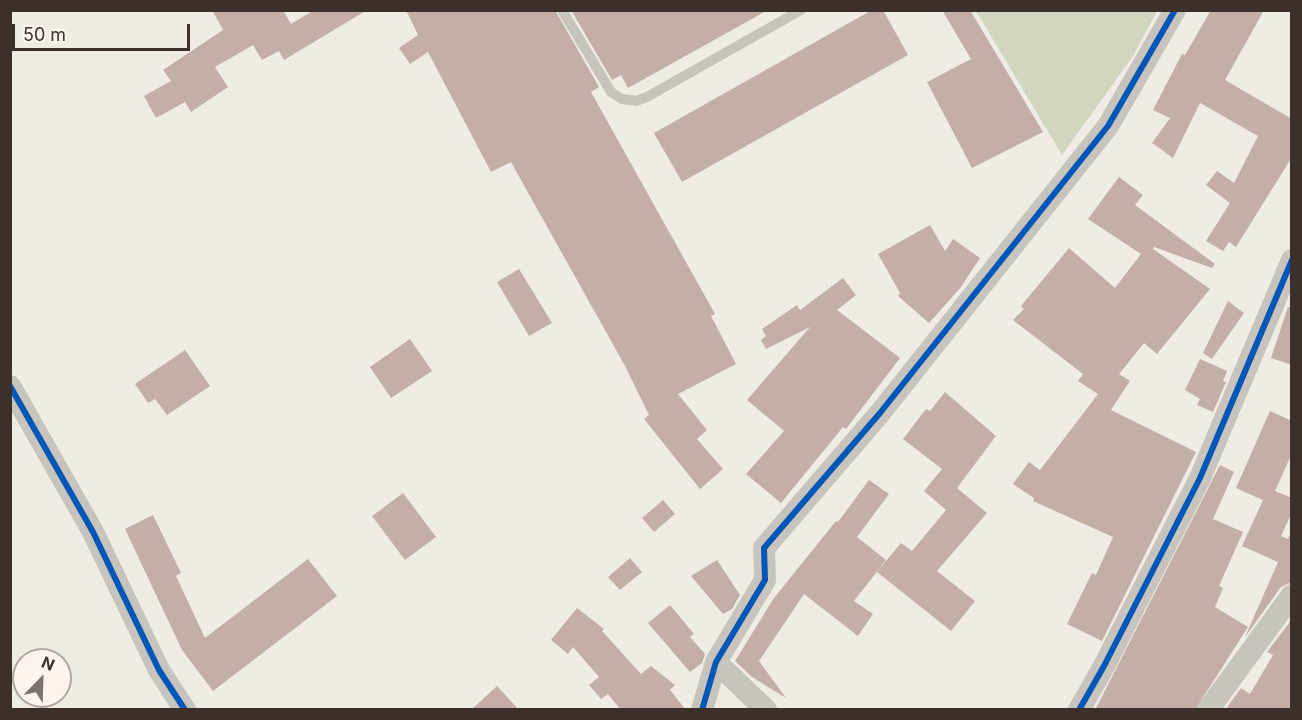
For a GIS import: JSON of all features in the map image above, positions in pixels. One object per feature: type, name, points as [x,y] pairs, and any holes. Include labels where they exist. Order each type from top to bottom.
[{"type":"street","points":[[702,710],[716,662],[765,580],[764,548],[880,413],[1108,126],[1175,10]]},
{"type":"street","points":[[1079,710],[1104,666],[1200,478],[1291,263]]},
{"type":"street","points":[[10,386],[93,532],[159,670],[184,710]]},
{"type":"street","points":[[1208,710],[1292,596]]},
{"type":"street","points":[[716,662],[766,710]]},
{"type":"lane","points":[[562,10],[611,92],[622,99],[636,101],[647,97],[801,10]]},
{"type":"green space","points":[[976,11],[1157,11],[1133,56],[1062,155]]},
{"type":"building","points":[[212,10],[283,10],[291,24],[314,10],[367,10],[284,60],[279,51],[262,60],[253,45],[215,67],[228,87],[191,112],[185,102],[156,118],[144,96],[171,81],[163,70],[223,30]]},
{"type":"building","points":[[406,10],[555,10],[599,87],[591,92],[715,314],[711,316],[736,364],[678,394],[707,430],[697,439],[723,469],[700,489],[644,419],[649,415],[625,366],[511,162],[491,172],[428,52],[410,64],[399,48],[418,35]]},
{"type":"building","points":[[571,10],[768,10],[628,88],[621,75],[612,80]]},
{"type":"building","points":[[872,10],[883,10],[908,55],[682,182],[654,133]]},
{"type":"building","points":[[942,10],[970,10],[1043,132],[972,168],[927,82],[971,59]]},
{"type":"building","points":[[1211,10],[1264,10],[1225,80],[1292,119],[1292,157],[1236,247],[1229,242],[1223,251],[1206,241],[1230,203],[1206,185],[1217,171],[1234,183],[1258,136],[1200,103],[1173,158],[1152,143],[1170,118],[1153,110],[1182,54],[1185,55]]},
{"type":"building","points":[[1119,177],[1143,195],[1135,205],[1215,264],[1212,268],[1154,247],[1153,249],[1210,289],[1157,354],[1144,343],[1119,374],[1130,381],[1111,410],[1196,452],[1102,641],[1067,624],[1092,573],[1096,575],[1113,537],[1033,501],[1034,498],[1013,484],[1029,462],[1040,470],[1098,394],[1078,381],[1083,374],[1013,320],[1024,309],[1021,306],[1069,248],[1115,288],[1141,254],[1088,219]]},
{"type":"building","points":[[930,225],[945,251],[953,239],[980,258],[961,287],[929,323],[898,296],[900,293],[878,254]]},
{"type":"building","points":[[519,269],[552,323],[529,336],[497,282]]},
{"type":"building","points":[[843,278],[856,295],[837,310],[900,358],[846,429],[843,427],[781,503],[746,474],[784,431],[747,400],[810,327],[766,349],[761,340],[766,336],[762,329],[797,305],[800,310]]},
{"type":"building","points":[[1228,301],[1244,313],[1212,359],[1203,353]]},
{"type":"building","points":[[1288,307],[1292,308],[1292,365],[1271,358]]},
{"type":"building","points":[[410,339],[432,371],[391,398],[370,367]]},
{"type":"building","points":[[185,350],[210,386],[167,415],[155,399],[148,403],[135,384]]},
{"type":"building","points":[[1200,359],[1227,371],[1223,381],[1226,382],[1213,412],[1197,405],[1200,399],[1185,390]]},
{"type":"building","points":[[945,392],[996,436],[957,488],[987,513],[937,571],[975,601],[951,631],[877,572],[901,543],[912,551],[946,510],[924,491],[942,469],[903,439],[926,409],[930,411]]},
{"type":"building","points":[[1270,411],[1292,421],[1292,453],[1275,491],[1292,498],[1292,512],[1281,536],[1288,539],[1292,531],[1292,582],[1281,587],[1245,637],[1278,562],[1242,546],[1263,500],[1236,488]]},
{"type":"building","points":[[1220,465],[1234,472],[1213,519],[1243,532],[1219,586],[1223,588],[1215,607],[1248,627],[1195,710],[1095,710]]},
{"type":"building","points":[[869,480],[889,494],[857,537],[886,560],[854,601],[873,614],[858,636],[804,594],[759,661],[786,698],[752,677],[735,661],[774,598],[836,521],[838,522]]},
{"type":"building","points":[[403,493],[436,537],[405,560],[372,516]]},
{"type":"building","points":[[663,500],[675,514],[654,532],[642,518]]},
{"type":"building","points":[[153,515],[181,573],[176,576],[205,638],[308,559],[337,596],[213,691],[182,650],[125,529]]},
{"type":"building","points":[[630,558],[642,572],[620,590],[608,577]]},
{"type":"building","points":[[717,560],[740,595],[732,609],[723,614],[691,576]]},
{"type":"building","points":[[670,605],[694,634],[690,637],[705,654],[702,663],[690,672],[648,623]]},
{"type":"building","points":[[577,608],[604,629],[602,631],[641,674],[651,666],[675,685],[670,690],[686,710],[621,710],[608,694],[601,699],[589,685],[599,677],[573,647],[568,654],[551,640]]},
{"type":"building","points":[[1292,619],[1292,710],[1225,710],[1241,688],[1250,694],[1273,655],[1267,652]]},
{"type":"building","points":[[497,686],[519,710],[471,710]]},
{"type":"cycle path","points":[[702,710],[716,662],[765,580],[764,548],[880,413],[1108,126],[1175,10]]},
{"type":"cycle path","points":[[1079,710],[1104,666],[1200,478],[1292,260]]},
{"type":"cycle path","points":[[10,386],[93,532],[159,670],[185,710]]}]
